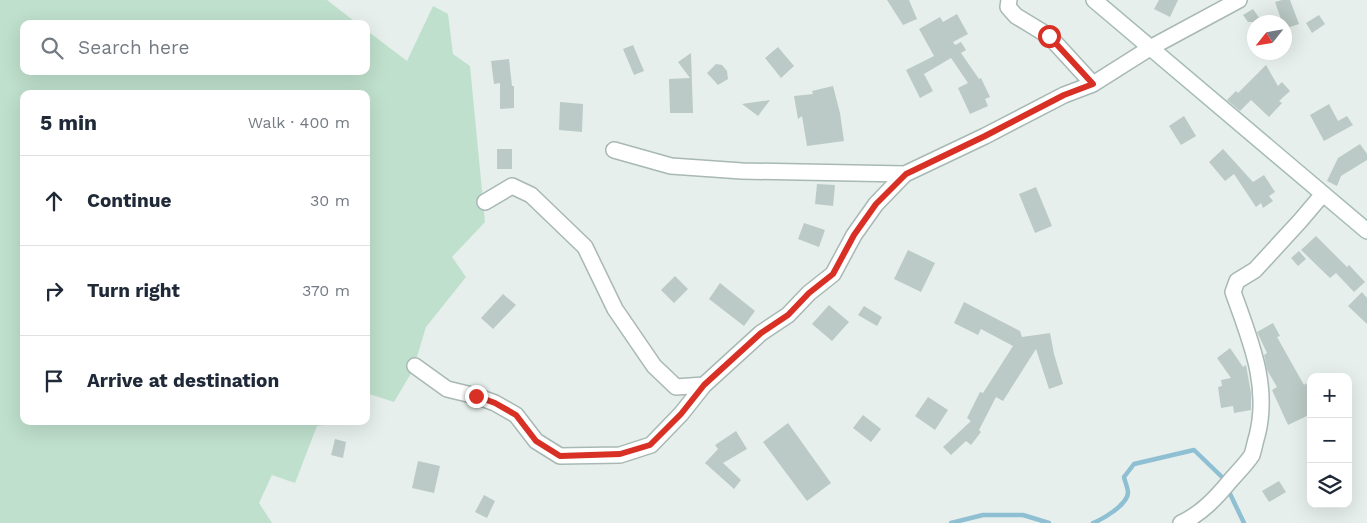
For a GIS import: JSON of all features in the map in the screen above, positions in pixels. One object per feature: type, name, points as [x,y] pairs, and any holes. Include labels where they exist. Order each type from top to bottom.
[{"type":"street","points":[[1009,0],[1008,8],[1016,16],[1049,36],[1093,84]]},
{"type":"street","points":[[1094,0],[1367,231]]},
{"type":"street","points":[[415,366],[447,389],[495,403],[516,415],[536,441],[560,456],[620,454],[650,445],[681,414],[704,385],[761,333],[788,315],[809,293],[833,274],[854,235],[876,204],[906,174],[1064,95],[1093,84],[1150,48],[1239,0]]},
{"type":"street","points":[[614,150],[680,167],[742,172],[906,174]]},
{"type":"street","points":[[486,202],[512,186],[531,195],[585,248],[615,309],[654,366],[676,386],[704,385]]},
{"type":"street","points":[[1181,523],[1198,514],[1246,463],[1252,454],[1260,423],[1261,394],[1258,365],[1233,292],[1237,280],[1255,270],[1323,194]]},
{"type":"green space","points":[[0,0],[327,0],[353,20],[20,20],[20,75],[370,75],[370,33],[407,61],[433,6],[448,14],[453,54],[470,66],[485,222],[452,257],[466,277],[426,327],[413,370],[394,402],[370,394],[370,90],[20,90],[20,425],[325,425],[317,426],[295,483],[272,475],[259,503],[272,523],[0,523]]},
{"type":"building","points":[[887,0],[909,0],[917,19],[903,25]]},
{"type":"building","points":[[1159,0],[1178,0],[1170,17],[1154,9]]},
{"type":"building","points":[[1290,0],[1299,24],[1292,26],[1292,15],[1280,15],[1275,2]]},
{"type":"building","points":[[1253,9],[1257,15],[1247,15],[1247,21],[1243,15]]},
{"type":"building","points":[[957,14],[968,34],[953,42],[955,45],[961,42],[966,50],[961,53],[979,79],[981,78],[990,97],[985,99],[988,106],[970,114],[958,88],[968,83],[951,58],[924,74],[933,91],[920,98],[906,70],[934,56],[919,29],[940,17],[943,22]]},
{"type":"building","points":[[1319,15],[1325,24],[1312,33],[1306,23]]},
{"type":"building","points":[[633,45],[644,71],[634,75],[623,49]]},
{"type":"building","points":[[778,47],[794,66],[781,78],[765,58]]},
{"type":"building","points":[[691,53],[693,113],[670,113],[669,79],[690,78],[678,62]]},
{"type":"building","points":[[509,59],[512,86],[514,86],[514,108],[500,109],[500,83],[494,84],[491,61]]},
{"type":"building","points":[[716,64],[722,65],[727,71],[728,79],[718,85],[707,73]]},
{"type":"building","points":[[1266,65],[1278,86],[1282,82],[1290,91],[1279,101],[1282,103],[1269,117],[1251,100],[1240,111],[1227,100],[1236,91],[1238,93]]},
{"type":"building","points":[[833,86],[840,113],[844,141],[807,146],[802,116],[798,119],[794,96],[813,94],[812,91]]},
{"type":"building","points":[[770,100],[758,116],[742,104]]},
{"type":"building","points":[[560,102],[583,104],[582,132],[559,130]]},
{"type":"building","points":[[1329,104],[1338,121],[1347,116],[1353,125],[1324,141],[1310,115]]},
{"type":"building","points":[[1184,116],[1196,136],[1181,145],[1169,126]]},
{"type":"building","points":[[1360,144],[1367,154],[1367,160],[1341,176],[1337,186],[1327,181],[1338,158]]},
{"type":"building","points":[[497,149],[512,149],[512,169],[497,169]]},
{"type":"building","points":[[1223,149],[1253,182],[1264,175],[1275,192],[1269,196],[1273,201],[1263,208],[1261,203],[1256,207],[1234,174],[1225,181],[1209,162]]},
{"type":"building","points":[[817,184],[835,185],[833,206],[815,204]]},
{"type":"building","points":[[1036,187],[1052,226],[1035,233],[1019,194]]},
{"type":"building","points":[[804,223],[825,230],[819,247],[798,239]]},
{"type":"building","points":[[1316,236],[1365,282],[1354,292],[1336,273],[1330,278],[1301,250]]},
{"type":"building","points":[[908,250],[935,263],[921,292],[894,279]]},
{"type":"building","points":[[1299,251],[1306,259],[1298,266],[1291,258]]},
{"type":"building","points":[[675,276],[688,289],[674,303],[661,290]]},
{"type":"building","points":[[720,283],[755,311],[744,326],[709,299]]},
{"type":"building","points":[[1362,292],[1367,298],[1367,324],[1348,306]]},
{"type":"building","points":[[503,294],[516,305],[493,329],[481,318]]},
{"type":"building","points":[[964,302],[1020,331],[1022,337],[1050,333],[1063,384],[1049,389],[1036,349],[1003,401],[996,397],[979,430],[981,432],[971,445],[966,441],[951,455],[943,447],[971,421],[967,418],[980,392],[983,393],[1013,346],[981,329],[978,335],[954,323]]},
{"type":"building","points":[[829,305],[849,322],[832,341],[812,324]]},
{"type":"building","points":[[864,306],[882,317],[877,326],[858,315]]},
{"type":"building","points":[[1273,323],[1280,336],[1277,337],[1304,385],[1306,383],[1307,385],[1307,416],[1288,425],[1272,390],[1277,387],[1267,370],[1264,355],[1267,353],[1257,332]]},
{"type":"building","points":[[1230,348],[1243,367],[1246,365],[1251,393],[1251,410],[1234,413],[1233,406],[1221,408],[1218,387],[1222,386],[1221,380],[1231,378],[1217,358]]},
{"type":"building","points":[[928,397],[948,410],[935,430],[915,416]]},
{"type":"building","points":[[863,415],[881,429],[871,442],[853,428]]},
{"type":"building","points":[[788,423],[831,483],[807,501],[763,442]]},
{"type":"building","points":[[736,431],[747,449],[723,463],[741,480],[734,489],[705,463],[718,449],[715,445]]},
{"type":"building","points":[[335,439],[346,442],[343,458],[331,455]]},
{"type":"building","points":[[418,461],[440,466],[434,493],[412,488]]},
{"type":"building","points":[[1279,481],[1286,492],[1269,502],[1262,491]]},
{"type":"building","points":[[484,495],[495,501],[487,518],[475,512]]},
{"type":"waterway","points":[[1093,523],[1119,507],[1127,498],[1128,489],[1124,477],[1134,464],[1194,450],[1222,477],[1244,523]]},
{"type":"waterway","points":[[951,523],[983,515],[1023,515],[1049,523]]},
{"type":"route","points":[[476,396],[495,403],[516,415],[536,441],[560,456],[620,454],[650,445],[681,414],[704,385],[761,333],[788,315],[809,293],[833,274],[854,235],[876,204],[906,174],[1064,95],[1093,84],[1049,36]]}]
